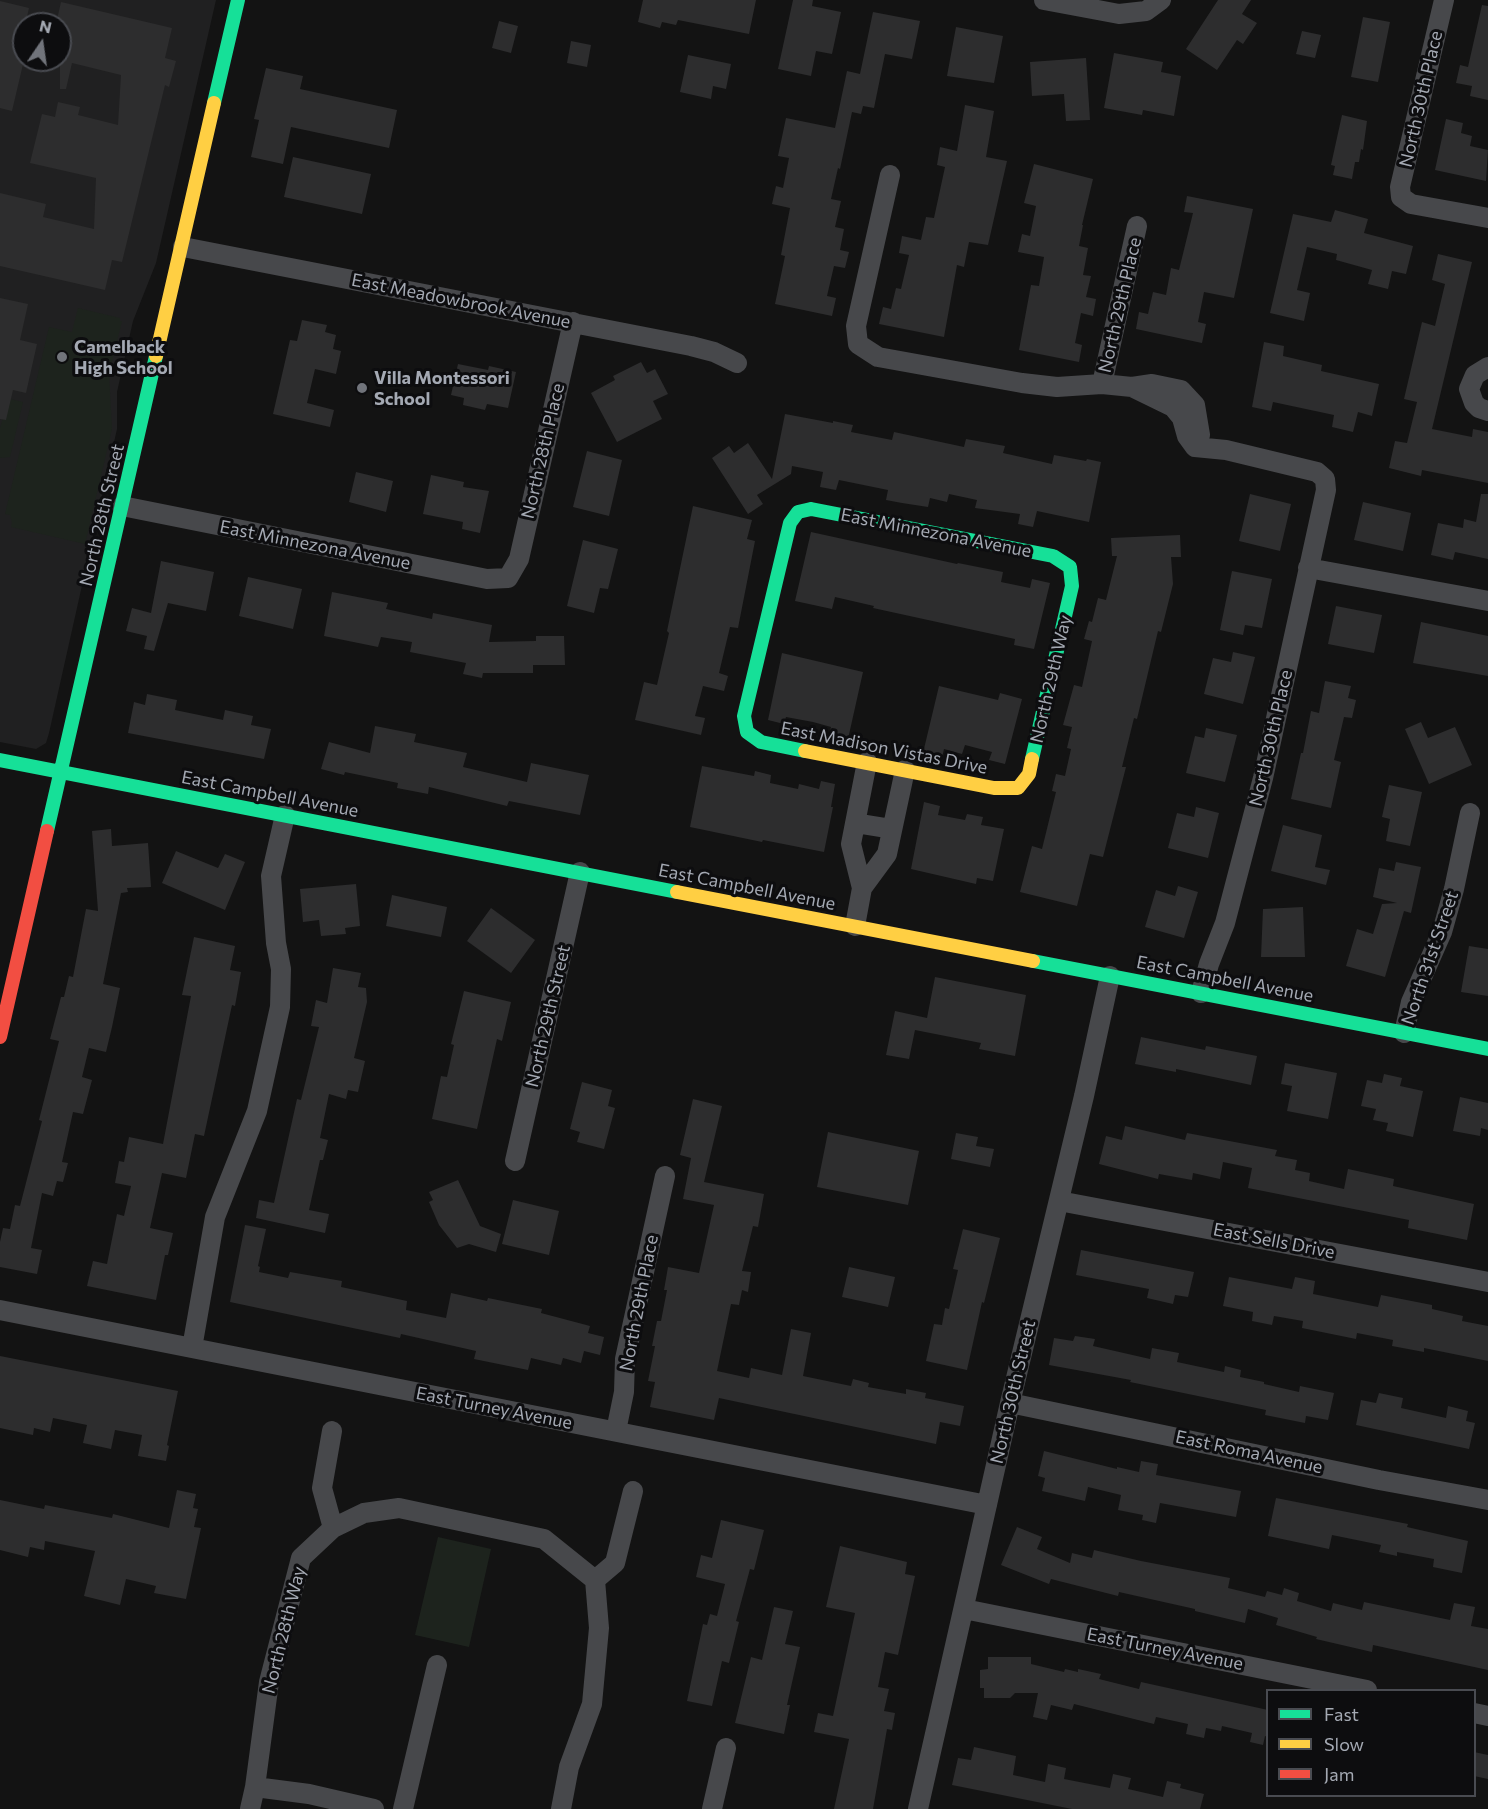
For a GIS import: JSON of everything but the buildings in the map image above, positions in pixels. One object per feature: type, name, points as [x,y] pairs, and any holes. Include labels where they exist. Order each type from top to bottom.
[{"type":"street","name":"North 28th Street","points":[[0,1037],[238,0]]},
{"type":"street","points":[[1044,0],[1119,14],[1154,5]]},
{"type":"street","name":"North 30th Place","points":[[1444,0],[1400,187],[1401,197],[1411,204],[1488,218]]},
{"type":"street","points":[[890,175],[855,326],[858,344],[878,357],[1022,383],[1057,387],[1102,384]]},
{"type":"street","name":"North 29th Place","points":[[1102,384],[1137,226]]},
{"type":"street","name":"East Meadowbrook Avenue","points":[[183,247],[573,322],[706,350],[737,363]]},
{"type":"street","name":"North 28th Place","points":[[508,578],[519,559],[573,322]]},
{"type":"street","points":[[1488,367],[1475,375],[1469,389],[1474,403],[1479,408],[1488,411]]},
{"type":"street","name":"North 30th Place","points":[[1102,384],[1132,387],[1173,407],[1182,418],[1187,436],[1196,447],[1226,450],[1317,472],[1325,479],[1326,490],[1263,778],[1225,923],[1209,964],[1201,993]]},
{"type":"street","name":"East Minnezona Avenue","points":[[122,506],[487,579],[508,578]]},
{"type":"street","name":"East Minnezona Avenue","points":[[747,732],[744,716],[790,523],[798,512],[811,509],[1053,556],[1070,567]]},
{"type":"street","name":"North 29th Way","points":[[1018,788],[1029,774],[1032,763],[1072,586],[1070,567]]},
{"type":"street","points":[[1308,568],[1488,601]]},
{"type":"street","name":"East Madison Vistas Drive","points":[[747,732],[761,742],[994,788],[1018,788]]},
{"type":"street","name":"East Campbell Avenue","points":[[0,760],[1488,1049]]},
{"type":"street","points":[[855,926],[862,888],[851,844],[867,762]]},
{"type":"street","points":[[862,888],[887,854],[905,770]]},
{"type":"street","name":"North 31st Street","points":[[1404,1033],[1411,1002],[1442,932],[1454,889],[1470,813]]},
{"type":"street","points":[[192,1348],[215,1217],[258,1111],[280,1007],[281,969],[276,943],[271,876],[285,814]]},
{"type":"street","points":[[855,823],[892,829]]},
{"type":"street","name":"North 29th Street","points":[[515,1161],[580,872]]},
{"type":"street","name":"North 30th Street","points":[[918,1809],[1110,976]]},
{"type":"street","name":"North 29th Place","points":[[616,1431],[624,1392],[625,1359],[665,1176]]},
{"type":"street","name":"East Sells Drive","points":[[1059,1201],[1488,1282]]},
{"type":"street","name":"East Turney Avenue","points":[[0,1310],[987,1505]]},
{"type":"street","name":"East Roma Avenue","points":[[1010,1402],[1488,1500]]},
{"type":"street","points":[[332,1431],[321,1488],[333,1528]]},
{"type":"street","points":[[561,1809],[569,1767],[592,1704],[599,1628],[595,1580],[615,1563],[633,1491]]},
{"type":"street","name":"North 28th Way","points":[[250,1809],[269,1682],[301,1558],[333,1528],[364,1513],[399,1508],[544,1539],[595,1580]]},
{"type":"street","name":"East Turney Avenue","points":[[964,1609],[1362,1689]]},
{"type":"street","points":[[403,1809],[437,1665]]},
{"type":"street","points":[[712,1809],[726,1748]]},
{"type":"street","points":[[255,1787],[309,1794],[374,1809]]},
{"type":"shaded area","name":"Camelback High School","points":[[0,0],[216,0],[156,263],[133,321],[117,392],[117,429],[49,733],[46,743],[36,749],[0,742]]},
{"type":"shaded area","points":[[78,308],[120,318],[122,321],[109,373],[112,429],[85,544],[11,527],[10,515],[5,514],[49,327],[72,332]]},
{"type":"shaded area","points":[[10,399],[23,402],[10,457],[0,458],[0,428]]},
{"type":"shaded area","points":[[438,1537],[491,1549],[469,1647],[415,1635]]},
{"type":"traffic: fast","points":[[214,103],[238,0]]},
{"type":"traffic: fast","points":[[47,831],[156,356]]},
{"type":"traffic: fast","points":[[811,509],[1053,556],[1070,567],[1072,586],[1032,759]]},
{"type":"traffic: fast","points":[[805,751],[761,742],[747,732],[744,716],[790,523],[798,512],[811,509]]},
{"type":"traffic: fast","points":[[0,760],[677,892]]},
{"type":"traffic: fast","points":[[1033,961],[1488,1049]]},
{"type":"traffic: slow","points":[[156,356],[214,103]]},
{"type":"traffic: slow","points":[[805,751],[994,788],[1018,788],[1029,774],[1032,759]]},
{"type":"traffic: slow","points":[[677,892],[1033,961]]},
{"type":"traffic: jam","points":[[0,1037],[47,831]]},
{"type":"place","name":"Camelback High School","points":[[62,357]]},
{"type":"place","name":"Villa Montessori School","points":[[362,388]]}]
